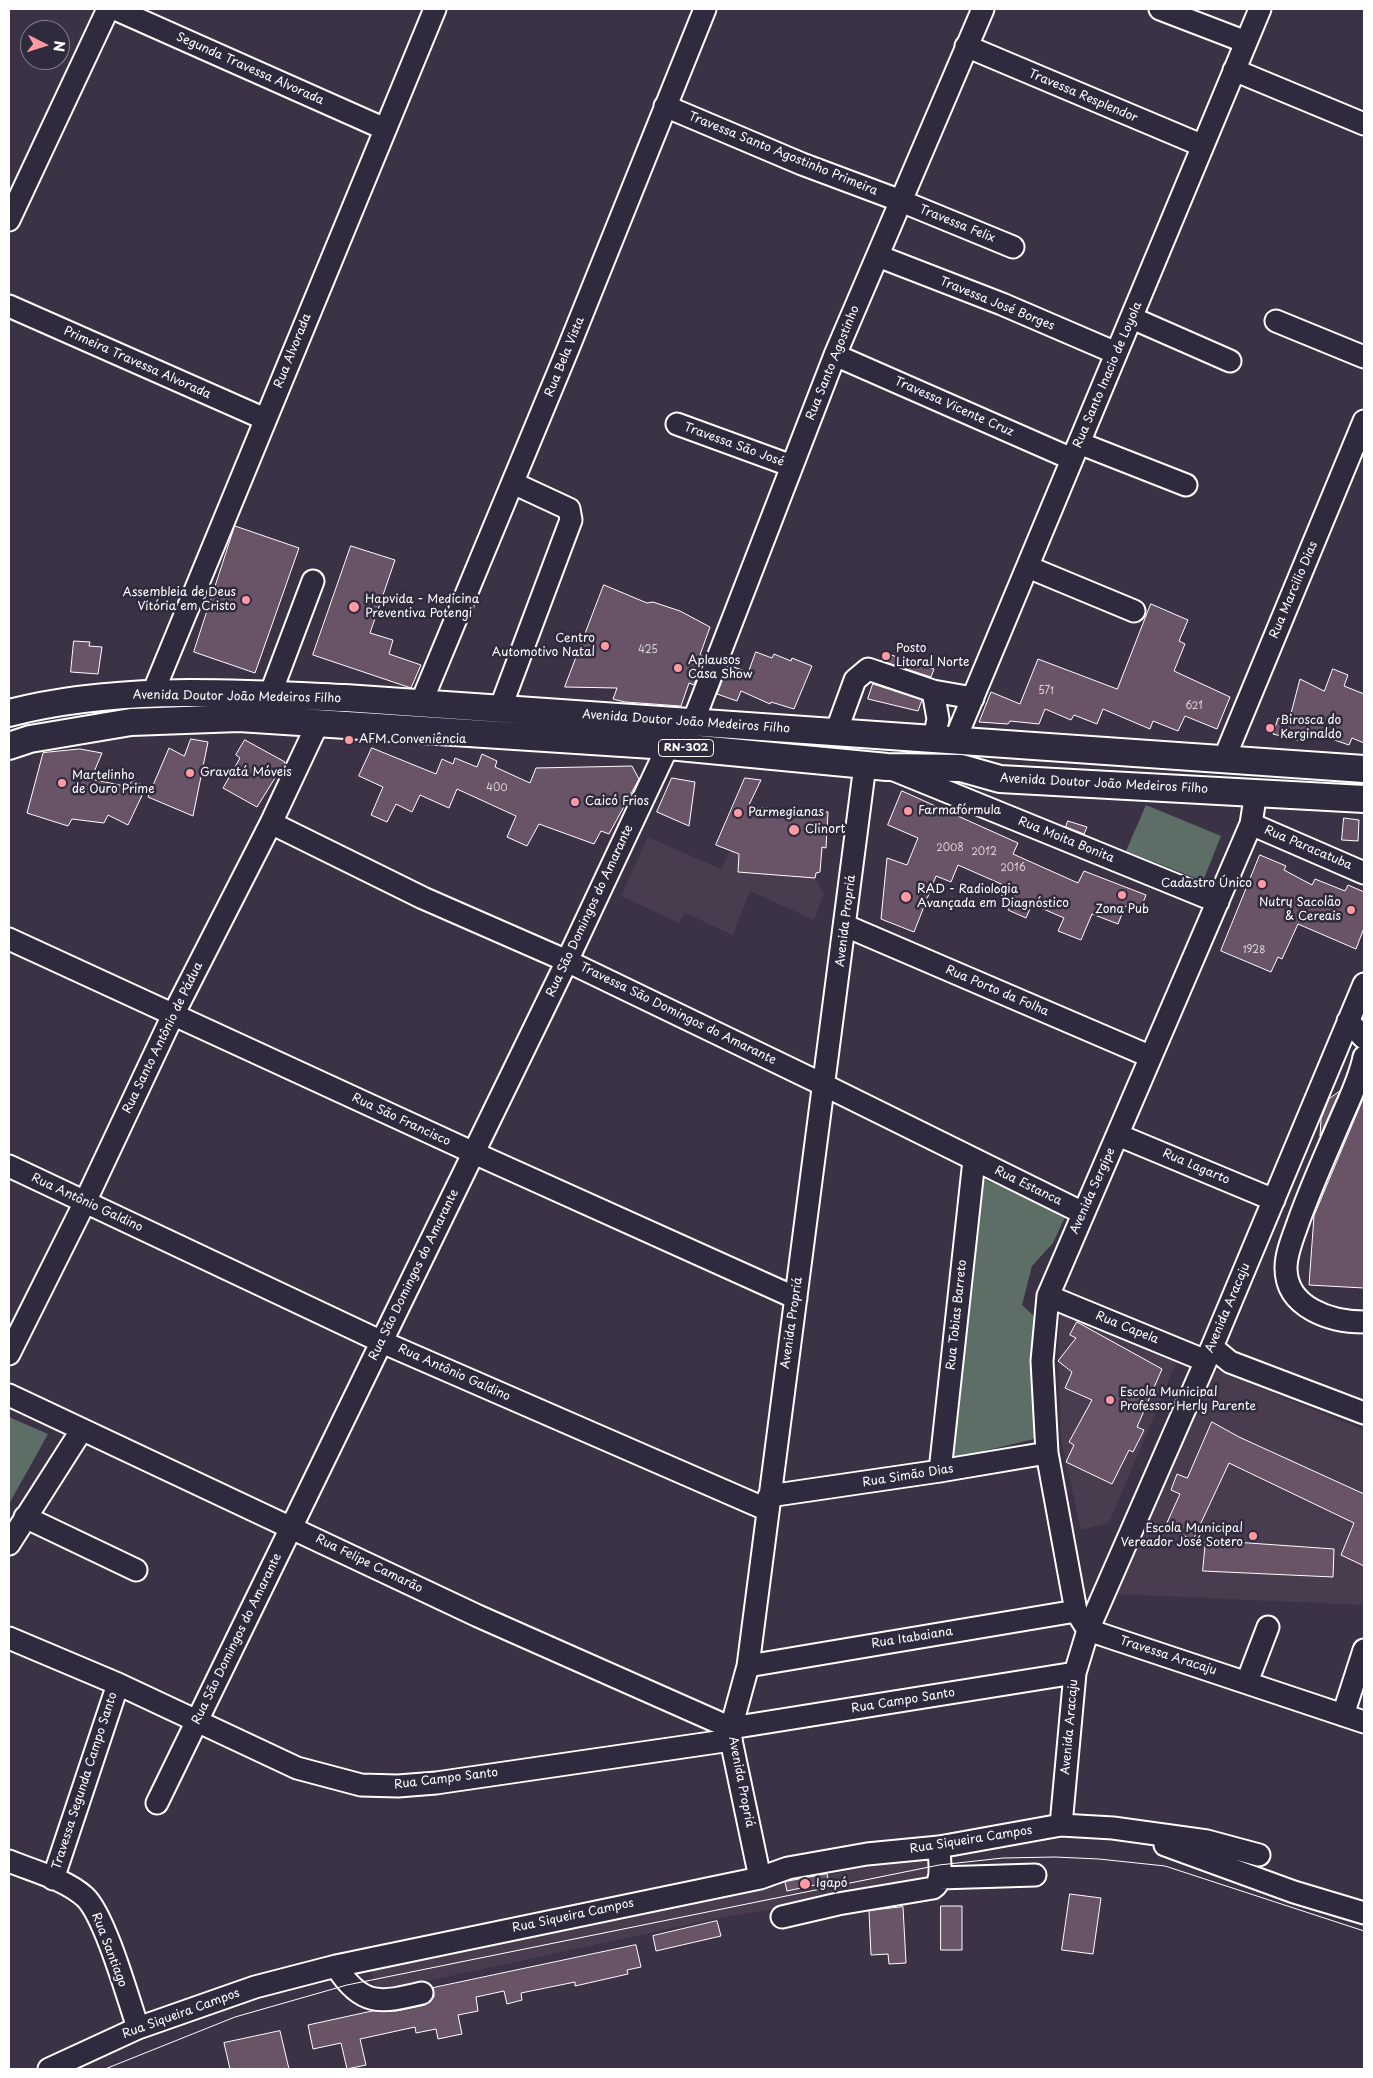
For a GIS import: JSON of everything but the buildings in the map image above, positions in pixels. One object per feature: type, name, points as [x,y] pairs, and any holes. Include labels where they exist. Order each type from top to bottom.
[{"type":"main road","name":"Avenida Doutor João Medeiros Filho","points":[[9,713],[71,701],[152,695],[270,694],[1364,769]]},
{"type":"main road","name":"Avenida Doutor João Medeiros Filho","points":[[9,746],[30,738],[131,722],[239,718],[668,746],[876,766],[961,768],[1000,779],[1364,799]]},
{"type":"main road","points":[[961,768],[1009,764],[1061,767],[1068,765],[1080,751]]},
{"type":"main road","points":[[1107,786],[1120,768],[1126,766],[1184,769],[1224,759]]},
{"type":"street","points":[[9,220],[108,9]]},
{"type":"street","name":"Segunda Travessa Alvorada","points":[[115,9],[385,129]]},
{"type":"street","name":"Rua Alvorada","points":[[152,695],[435,9]]},
{"type":"street","name":"Rua Bela Vista","points":[[421,703],[513,483],[705,9]]},
{"type":"street","name":"Rua Santo Agostinho","points":[[693,722],[835,355],[983,9]]},
{"type":"street","points":[[1160,9],[1246,42]]},
{"type":"street","name":"Rua Santo Inacio de Loyola","points":[[944,739],[973,698],[1132,318],[1201,145],[1260,9]]},
{"type":"street","name":"Travessa Resplendor","points":[[966,46],[1201,145]]},
{"type":"street","points":[[1234,70],[1364,124]]},
{"type":"street","name":"Travessa Santo Agostinho Primeira","points":[[665,106],[802,164],[901,201]]},
{"type":"street","name":"Travessa Felix","points":[[901,201],[1013,247]]},
{"type":"street","name":"Travessa José Borges","points":[[878,256],[1002,304],[1116,353]]},
{"type":"street","name":"Primeira Travessa Alvorada","points":[[9,306],[265,419]]},
{"type":"street","points":[[1132,318],[1230,361]]},
{"type":"street","points":[[1276,321],[1364,357]]},
{"type":"street","name":"Travessa Vicente Cruz","points":[[835,355],[1076,451],[1186,485]]},
{"type":"street","name":"Rua Marcilio Dias","points":[[1224,759],[1364,421]]},
{"type":"street","name":"Travessa São José","points":[[676,424],[792,466]]},
{"type":"street","points":[[500,709],[571,520],[569,509],[513,483]]},
{"type":"street","points":[[1028,568],[1134,611]]},
{"type":"street","points":[[270,694],[313,581]]},
{"type":"street","points":[[836,732],[855,680],[868,669],[933,691],[973,698]]},
{"type":"street","points":[[933,691],[944,739]]},
{"type":"street","name":"Rua Santo Antônio de Pádua","points":[[9,1354],[85,1202],[173,1015],[271,822],[318,723]]},
{"type":"street","name":"Rua São Domingos do Amarante","points":[[157,1803],[567,961],[668,746]]},
{"type":"street","name":"Rua Moita Bonita","points":[[876,766],[1218,902]]},
{"type":"street","name":"Avenida Propriá","points":[[760,1878],[731,1734],[748,1666],[846,926],[876,766]]},
{"type":"street","name":"Avenida Sergipe","points":[[1076,1611],[1047,1453],[1042,1361],[1048,1296],[1118,1135],[1149,1056],[1251,824],[1256,792]]},
{"type":"street","name":"Travessa São Domingos do Amarante","points":[[271,822],[423,898],[567,961],[974,1160]]},
{"type":"street","name":"Rua Paracatuba","points":[[1251,824],[1364,873]]},
{"type":"street","name":"Rua Porto da Folha","points":[[846,926],[1149,1056]]},
{"type":"street","name":"Rua São Francisco","points":[[9,939],[474,1153],[796,1298]]},
{"type":"street","name":"Avenida Aracaju","points":[[1061,1826],[1074,1673],[1088,1630],[1209,1354],[1364,984]]},
{"type":"street","points":[[1348,1021],[1364,1038]]},
{"type":"street","points":[[1364,1057],[1354,1087],[1304,1208],[1291,1244],[1286,1267],[1288,1283],[1295,1297],[1306,1306],[1344,1322],[1364,1322]]},
{"type":"street","name":"Rua Lagarto","points":[[1118,1135],[1274,1200]]},
{"type":"street","name":"Rua Estanca","points":[[974,1160],[1083,1213]]},
{"type":"street","name":"Rua Tobias Barreto","points":[[940,1471],[974,1160]]},
{"type":"street","name":"Rua Antônio Galdino","points":[[9,1166],[382,1342],[769,1503]]},
{"type":"street","name":"Rua Capela","points":[[1048,1296],[1209,1354],[1364,1413]]},
{"type":"street","name":"Rua Felipe Camarão","points":[[9,1396],[731,1734]]},
{"type":"street","points":[[9,1544],[81,1431]]},
{"type":"street","name":"Rua Simão Dias","points":[[769,1503],[1047,1453]]},
{"type":"street","points":[[25,1517],[136,1570]]},
{"type":"street","points":[[1076,1611],[1088,1630]]},
{"type":"street","name":"Rua Itabaiana","points":[[748,1666],[1076,1611]]},
{"type":"street","points":[[1247,1682],[1268,1627]]},
{"type":"street","name":"Travessa Aracaju","points":[[1088,1630],[1364,1722]]},
{"type":"street","name":"Rua Campo Santo","points":[[9,1638],[118,1684],[297,1768],[361,1785],[398,1786],[731,1734],[1074,1673]]},
{"type":"street","points":[[1343,1716],[1364,1650]]},
{"type":"street","name":"Travessa Segunda Campo Santo","points":[[53,1879],[118,1684]]},
{"type":"street","name":"Rua Siqueira Campos","points":[[49,2069],[138,2028],[255,1986],[336,1966],[760,1878],[788,1868],[867,1854],[939,1847],[1061,1826],[1113,1828],[1207,1841],[1259,1855]]},
{"type":"street","name":"Rua Siqueira Campos","points":[[1113,1828],[1177,1848],[1294,1892],[1364,1913]]},
{"type":"street","points":[[782,1917],[838,1904],[933,1888],[938,1884],[939,1878],[939,1847]]},
{"type":"street","name":"Rua Santiago","points":[[9,1861],[53,1879],[80,1894],[92,1906],[101,1923],[138,2028]]},
{"type":"street","points":[[939,1878],[1035,1875]]},
{"type":"street","points":[[336,1966],[347,1985],[376,2000],[394,2000],[422,1993]]},
{"type":"shaded area","points":[[751,807],[828,812],[826,848],[821,855],[820,872],[815,878],[824,893],[814,920],[750,891],[733,935],[685,913],[679,923],[621,896],[648,837],[721,869]]},
{"type":"shaded area","name":"Escola Municipal Professor Herly Parente","points":[[1060,1310],[1177,1361],[1109,1523],[1081,1530],[1061,1439],[1058,1361]]},
{"type":"shaded area","name":"Escola Municipal Vereador José Sotero","points":[[1213,1369],[1364,1430],[1364,1605],[1118,1594]]},
{"type":"shaded area","points":[[926,1855],[931,1883],[729,1916],[376,1992],[370,1964],[785,1883],[783,1873],[826,1865],[828,1875]]},
{"type":"green space","points":[[1146,805],[1221,836],[1203,881],[1126,851]]},
{"type":"green space","points":[[977,1176],[1066,1215],[1053,1243],[1032,1266],[1022,1305],[1038,1320],[1038,1438],[951,1459]]},
{"type":"green space","points":[[9,1417],[48,1434],[9,1504]]},
{"type":"tram line","points":[[105,2069],[235,2017],[347,1985],[939,1865],[1003,1858],[1055,1857],[1099,1859],[1165,1866],[1364,1931]]},
{"type":"place","name":"Assembleia de Deus Vitória em Cristo","points":[[246,600]]},
{"type":"place","name":"Hapvida - Medicina Preventiva Potengi","points":[[354,607]]},
{"type":"place","name":"Centro Automotivo Natal","points":[[605,646]]},
{"type":"place","name":"Posto Litoral Norte","points":[[886,656]]},
{"type":"place","name":"Aplausos Casa Show","points":[[678,668]]},
{"type":"place","name":"Birosca do Kerginaldo","points":[[1270,728]]},
{"type":"place","name":"AFM Conveniência","points":[[349,740]]},
{"type":"place","name":"Gravatá Móveis","points":[[190,773]]},
{"type":"place","name":"Martelinho de Ouro Prime","points":[[62,783]]},
{"type":"place","name":"Caicó Frios","points":[[575,802]]},
{"type":"place","name":"Farmafórmula","points":[[908,811]]},
{"type":"place","name":"Parmegianas","points":[[738,813]]},
{"type":"place","name":"Clinort","points":[[794,830]]},
{"type":"place","name":"Cadastro Único","points":[[1262,884]]},
{"type":"place","name":"Zona Pub","points":[[1122,895]]},
{"type":"place","name":"RAD - Radiologia Avançada em Diagnóstico","points":[[906,897]]},
{"type":"place","name":"Nutry Sacolão & Cereais","points":[[1351,910]]},
{"type":"place","name":"Escola Municipal Professor Herly Parente","points":[[1110,1400]]},
{"type":"place","name":"Escola Municipal Vereador José Sotero","points":[[1253,1536]]},
{"type":"place","name":"Igapó","points":[[805,1884]]}]
